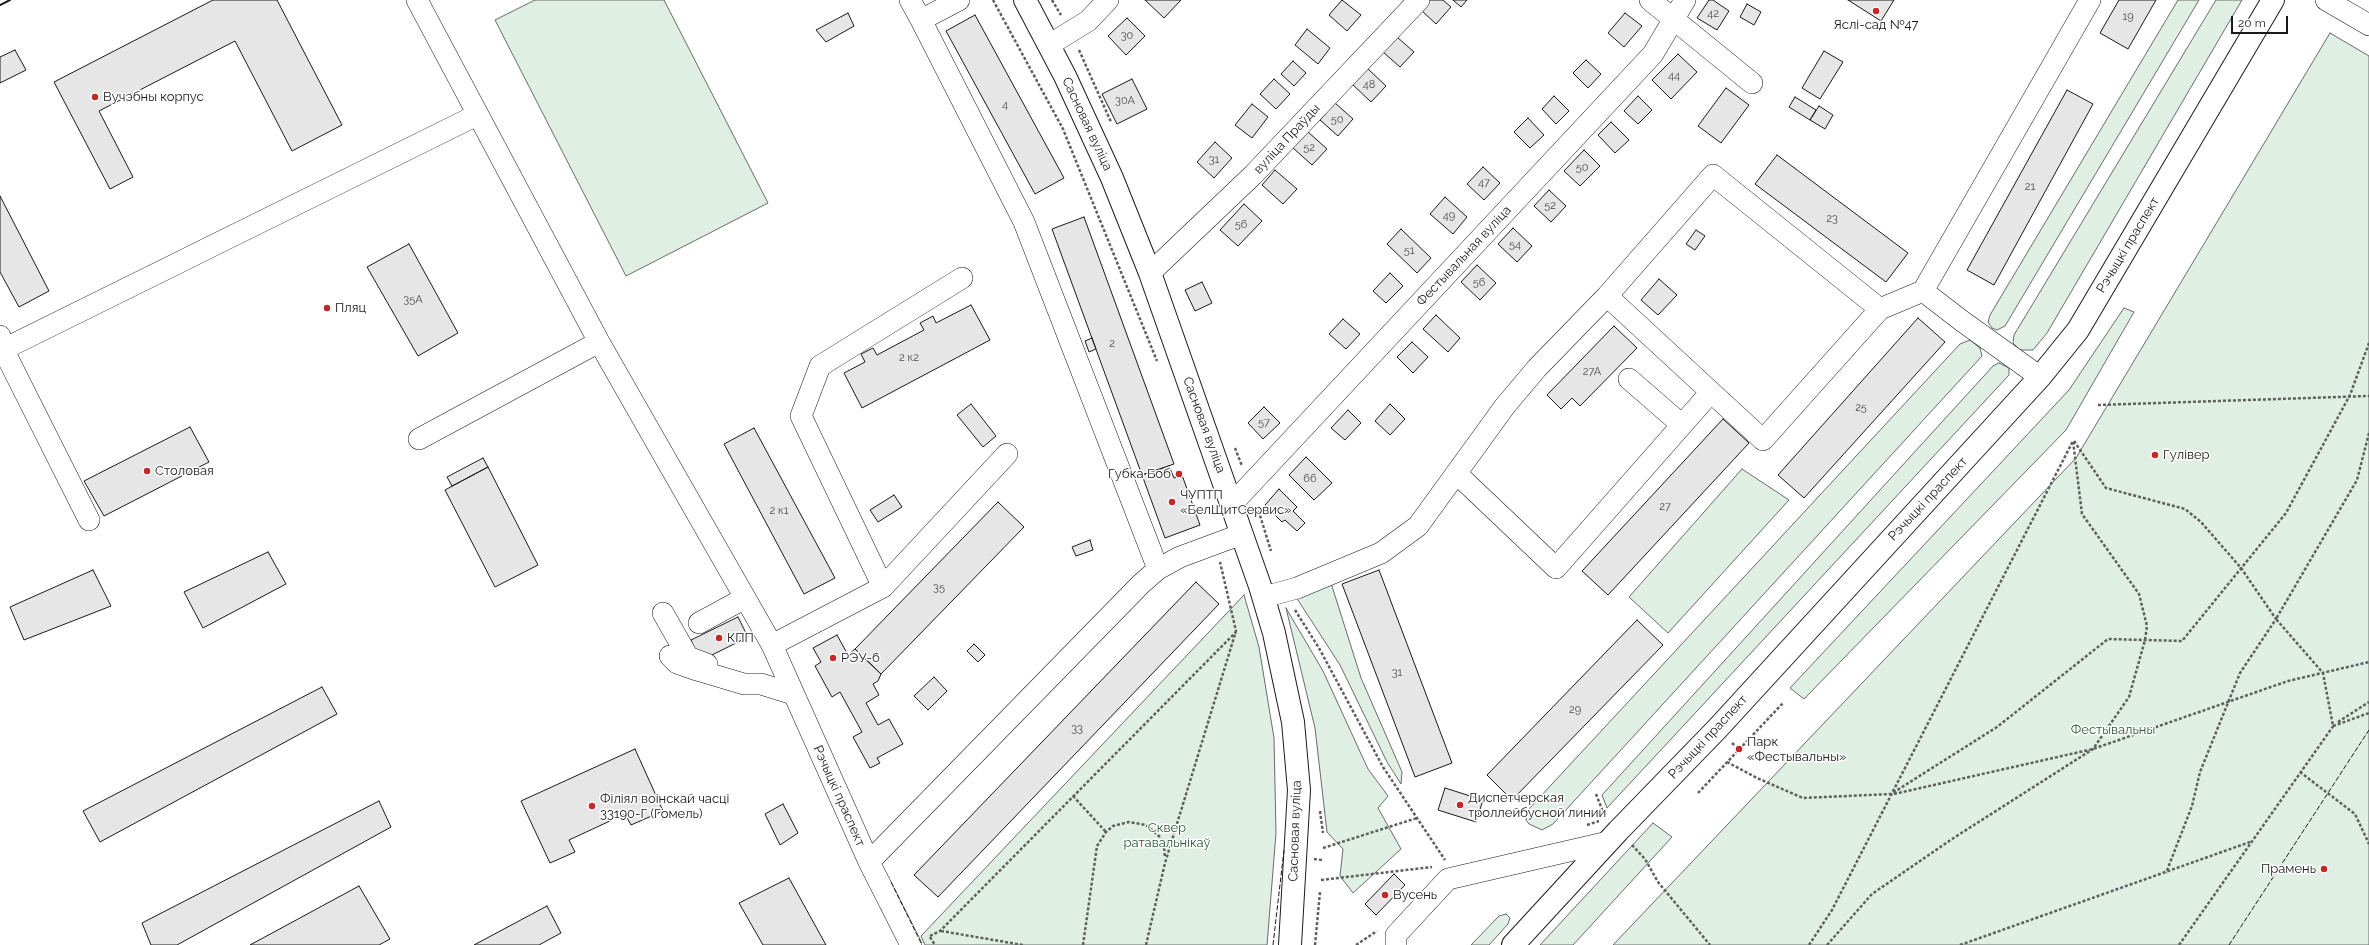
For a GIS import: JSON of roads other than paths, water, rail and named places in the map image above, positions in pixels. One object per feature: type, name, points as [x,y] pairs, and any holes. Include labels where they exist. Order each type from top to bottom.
[{"type":"main road","name":"Сасновая вуліца","points":[[1025,0],[1049,44],[1112,178],[1150,273],[1232,504],[1234,537],[1272,595],[1274,633],[1293,722],[1299,790],[1290,945]]},
{"type":"main road","name":"Рэчыцкі праспект","points":[[1513,945],[1608,842],[1717,729],[2040,377],[2078,330],[2273,0]]},
{"type":"street","name":"Рэчыцкі праспект","points":[[417,0],[599,342],[772,645],[869,862],[911,945]]},
{"type":"street","points":[[910,0],[1024,222],[1158,570]]},
{"type":"street","points":[[921,20],[959,0]]},
{"type":"street","points":[[1049,44],[1088,21],[1108,0]]},
{"type":"street","name":"вуліца Праўды","points":[[1150,273],[1253,175],[1419,0]]},
{"type":"street","points":[[1650,0],[1752,83]]},
{"type":"street","name":"Фестывальная вуліца","points":[[1232,504],[1653,54],[1675,20],[1685,0]]},
{"type":"street","points":[[1607,296],[1763,440],[1880,309],[1923,291],[2090,0]]},
{"type":"street","points":[[2326,0],[2369,25]]},
{"type":"street","points":[[89,520],[1,345],[477,115]]},
{"type":"street","points":[[1272,595],[1339,572],[1381,553],[1418,526],[1505,406],[1537,368],[1607,296],[1712,175],[1880,309]]},
{"type":"street","points":[[883,587],[801,416],[820,366],[962,278]]},
{"type":"street","points":[[1923,291],[2040,377]]},
{"type":"street","points":[[419,439],[599,342]]},
{"type":"street","points":[[1629,379],[1682,425]]},
{"type":"street","points":[[1456,473],[1556,568],[1711,392]]},
{"type":"street","points":[[772,645],[883,587],[1007,454]]},
{"type":"street","points":[[869,862],[1141,584],[1158,570],[1180,557],[1234,537]]},
{"type":"street","points":[[698,624],[745,598]]},
{"type":"street","points":[[663,613],[688,657],[701,663],[742,670],[761,684]]},
{"type":"street","points":[[670,656],[677,663],[697,670],[744,684],[761,684],[794,694]]},
{"type":"street","points":[[1396,945],[1396,935],[1448,879],[1608,842]]},
{"type":"place","name":"Яслі-сад №47","points":[[1876,11]]},
{"type":"place","name":"Вучэбны корпус","points":[[95,97]]},
{"type":"place","name":"Пляц","points":[[327,308]]},
{"type":"place","name":"Гулівер","points":[[2155,455]]},
{"type":"place","name":"Столовая","points":[[147,471]]},
{"type":"place","name":"Губка Боб","points":[[1179,474]]},
{"type":"place","name":"ЧУПТП «БелЩитСервис»","points":[[1172,502]]},
{"type":"place","name":"КПП","points":[[719,638]]},
{"type":"place","name":"РЭУ-6","points":[[833,658]]},
{"type":"place","name":"Парк «Фестывальны»","points":[[1739,749]]},
{"type":"place","name":"Диспетчерская троллейбусной линии","points":[[1460,805]]},
{"type":"place","name":"Філіял воінскай часці 33190-Г (Гомель)","points":[[592,806]]},
{"type":"place","name":"Прамень","points":[[2324,869]]},
{"type":"place","name":"Вусень","points":[[1385,895]]},
{"type":"park label","name":"Фестывальны","points":[[2113,730]]},
{"type":"park label","name":"Сквер ратавальнікаў","points":[[1167,836]]}]
